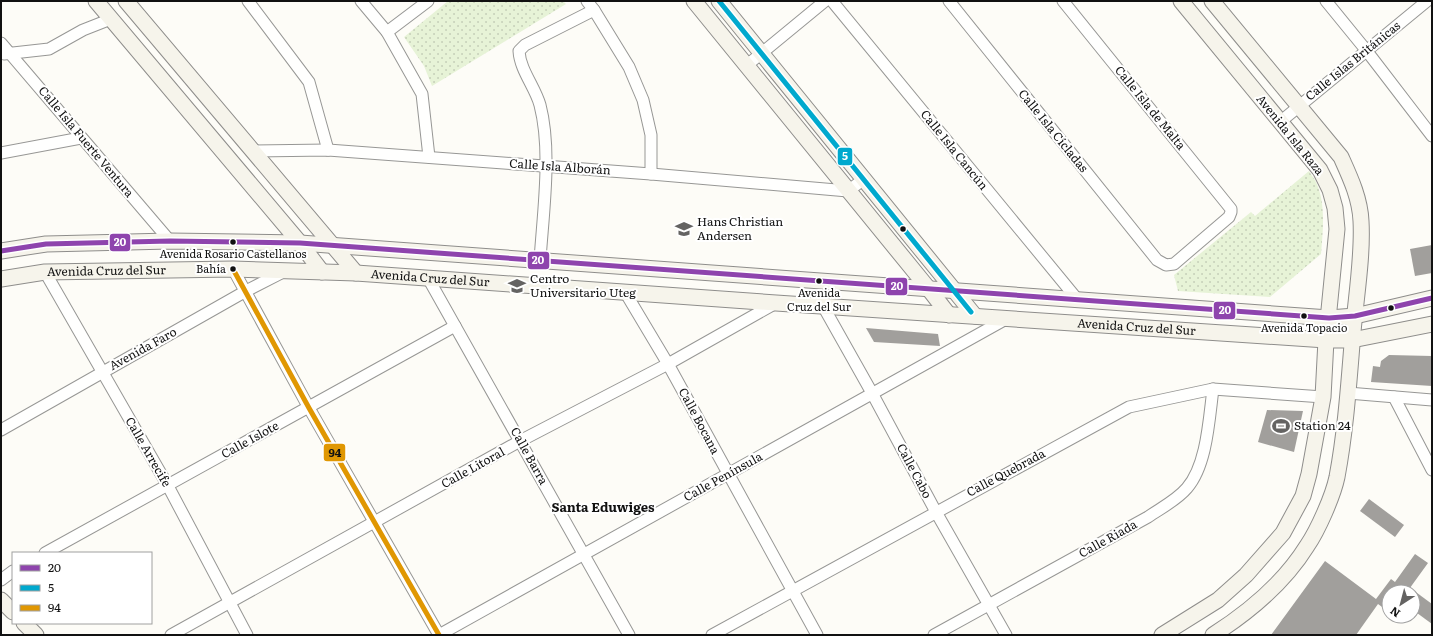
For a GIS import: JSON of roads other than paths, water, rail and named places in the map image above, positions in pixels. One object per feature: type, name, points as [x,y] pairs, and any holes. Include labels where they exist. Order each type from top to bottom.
[{"type":"street","points":[[248,1],[309,82],[328,150]]},
{"type":"street","points":[[361,1],[387,32],[422,94],[429,157]]},
{"type":"street","points":[[387,32],[428,1]]},
{"type":"street","points":[[587,1],[629,68],[643,100],[651,135],[651,174]]},
{"type":"street","points":[[694,1],[949,315]]},
{"type":"street","points":[[719,1],[762,52],[975,316]]},
{"type":"street","points":[[746,66],[825,1]]},
{"type":"street","name":"Calle Isla Cancún","points":[[832,1],[1077,299]]},
{"type":"street","name":"Calle Isla Cícladas","points":[[949,1],[1157,260],[1166,265],[1174,264],[1229,217]]},
{"type":"street","name":"Calle Isla de Malta","points":[[1063,1],[1229,206],[1231,212],[1229,217]]},
{"type":"street","name":"Avenida Isla Raza","points":[[1181,1],[1320,170],[1330,190],[1335,208],[1338,229],[1328,318]]},
{"type":"street","name":"Avenida Isla Raza","points":[[1212,1],[1341,157],[1358,200],[1361,225],[1355,316]]},
{"type":"street","points":[[1326,1],[1366,50],[1432,136]]},
{"type":"street","name":"Calle Islas Británicas","points":[[1280,122],[1427,1]]},
{"type":"street","points":[[5,54],[49,49],[83,30],[106,8],[129,2],[252,151],[356,273]]},
{"type":"street","points":[[106,8],[300,243],[322,272]]},
{"type":"street","points":[[540,260],[546,166],[545,136],[540,105],[520,60],[519,51],[525,46],[594,10]]},
{"type":"street","name":"Calle Isla Fuerte Ventura","points":[[1,43],[5,54],[81,138],[170,242]]},
{"type":"street","points":[[1,153],[81,138]]},
{"type":"street","name":"Calle Isla Alborán","points":[[252,151],[328,150],[651,174],[848,191]]},
{"type":"street","points":[[848,191],[864,179]]},
{"type":"street","name":"Avenida Cruz del Sur","points":[[1,251],[46,244],[170,242],[300,243],[1328,318],[1355,316],[1432,298]]},
{"type":"street","points":[[234,269],[309,408],[439,635]]},
{"type":"street","name":"Avenida Cruz del Sur","points":[[1,279],[45,272],[234,269],[356,273],[776,304],[1326,340],[1352,340],[1432,324]]},
{"type":"street","name":"Avenida Faro","points":[[1,430],[285,270]]},
{"type":"street","name":"Calle Arrecife","points":[[45,272],[168,486],[247,635]]},
{"type":"street","name":"Calle Barra","points":[[428,278],[629,635]]},
{"type":"street","name":"Calle Bocana","points":[[625,292],[668,364],[817,635]]},
{"type":"street","name":"Calle Litoral","points":[[171,635],[520,441],[668,364],[776,304]]},
{"type":"street","name":"Calle Cabo","points":[[823,306],[936,512],[1006,635]]},
{"type":"street","points":[[1213,635],[1232,623],[1265,596],[1293,565],[1307,546],[1319,524],[1336,478],[1348,393],[1355,316]]},
{"type":"street","name":"Calle Península","points":[[439,635],[1007,318]]},
{"type":"street","points":[[1162,635],[1218,600],[1246,575],[1271,549],[1283,533],[1303,496],[1309,474],[1322,397],[1328,318]]},
{"type":"street","name":"Calle Islote","points":[[47,552],[455,326]]},
{"type":"street","name":"Calle Quebrada","points":[[712,635],[1129,407],[1213,389],[1322,397]]},
{"type":"street","name":"Calle Riada","points":[[934,635],[1148,517],[1177,498],[1194,480],[1203,456],[1213,389]]},
{"type":"street","points":[[1348,393],[1432,400]]},
{"type":"street","points":[[1394,397],[1432,470]]},
{"type":"street","points":[[1,580],[12,572]]},
{"type":"street","points":[[1,600],[12,611]]},
{"type":"street","points":[[25,624],[36,635]]},
{"type":"place","name":"Hans Christian Andersen","points":[[684,229]]},
{"type":"place","name":"Avenida Rosario Castellanos","points":[[233,242]]},
{"type":"place","name":"Bahía","points":[[233,269]]},
{"type":"place","name":"Avenida Cruz del Sur","points":[[819,281]]},
{"type":"place","name":"Centro Universitario Uteg","points":[[517,286]]},
{"type":"place","name":"Avenida Topacio","points":[[1304,316]]},
{"type":"place","name":"Station 24","points":[[1281,426]]},
{"type":"district","name":"Santa Eduwiges","points":[[603,507]]}]
